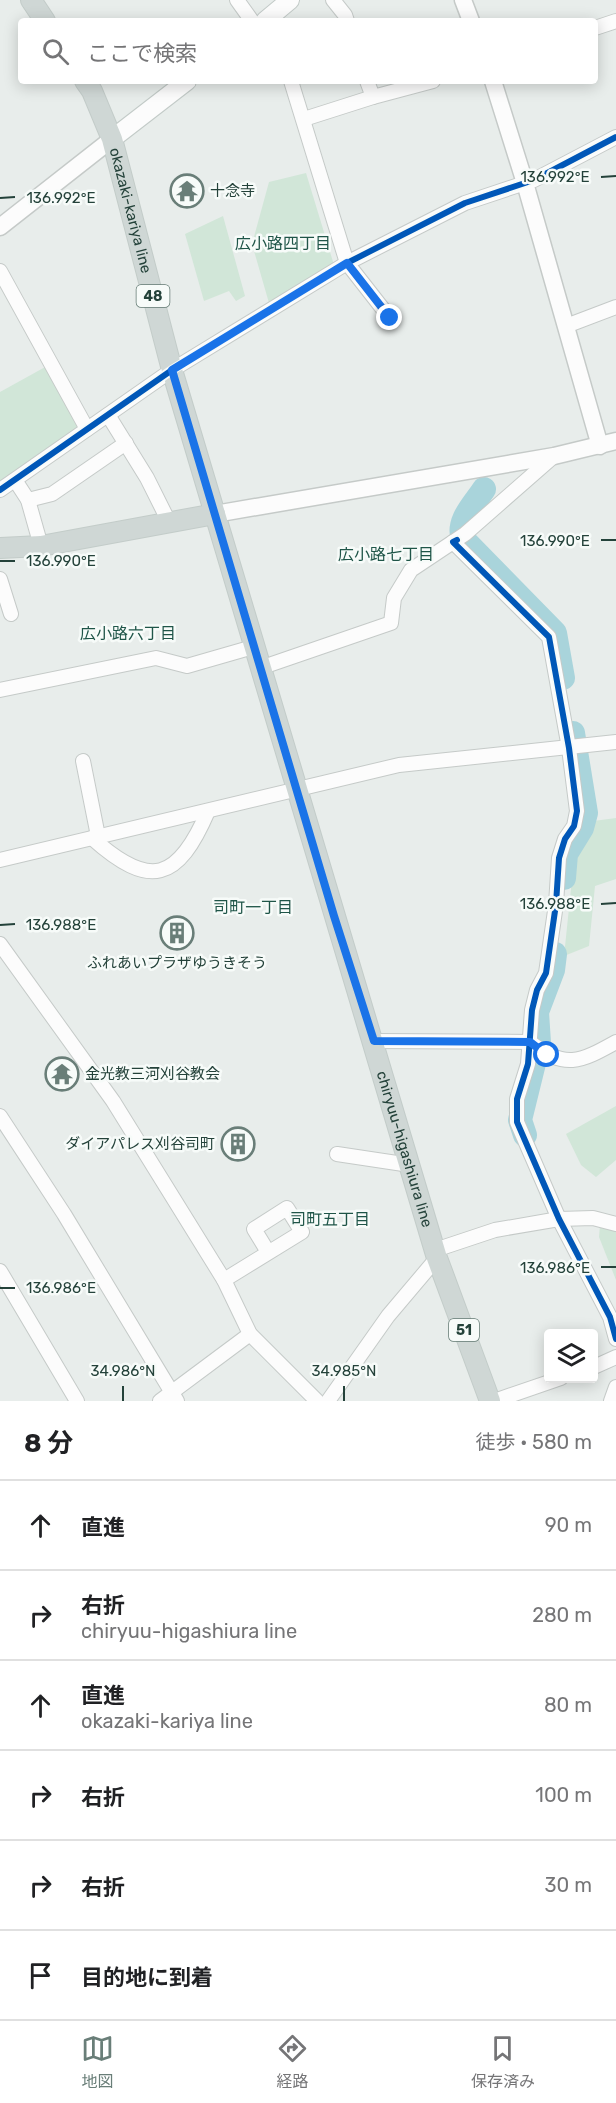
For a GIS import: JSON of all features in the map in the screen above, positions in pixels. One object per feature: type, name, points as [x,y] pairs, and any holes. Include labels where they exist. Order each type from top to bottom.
[{"type":"main road","points":[[31,0],[43,18]]},
{"type":"main road","points":[[269,18],[290,0]]},
{"type":"main road","name":"okazaki-kariya line","points":[[87,84],[112,139],[172,370],[215,514]]},
{"type":"main road","points":[[112,139],[183,84]]},
{"type":"main road","points":[[0,548],[41,546],[215,514]]},
{"type":"main road","name":"chiryuu-higashiura line","points":[[215,514],[436,1254],[492,1401]]},
{"type":"street","points":[[237,0],[250,18]]},
{"type":"street","points":[[333,0],[346,18]]},
{"type":"street","points":[[464,0],[470,18]]},
{"type":"street","points":[[598,27],[616,21]]},
{"type":"street","points":[[292,84],[347,263],[390,318]]},
{"type":"street","points":[[369,84],[373,97]]},
{"type":"street","points":[[304,119],[422,84]]},
{"type":"street","points":[[215,514],[314,495],[555,456],[612,444],[566,326],[494,84]]},
{"type":"street","points":[[0,490],[172,370],[347,263],[465,203],[525,183],[616,138]]},
{"type":"street","points":[[0,227],[112,139]]},
{"type":"street","points":[[0,271],[87,429]]},
{"type":"street","points":[[566,326],[616,308]]},
{"type":"street","points":[[108,415],[147,478],[169,522]]},
{"type":"street","points":[[28,500],[52,494],[126,443]]},
{"type":"street","points":[[260,668],[391,623],[394,598],[411,570],[459,539],[555,456]]},
{"type":"street","points":[[15,480],[28,500],[41,546]]},
{"type":"street","points":[[459,539],[549,638],[574,747],[578,811],[574,826],[565,839],[559,858],[556,904],[546,973],[537,990],[532,1010],[531,1043],[528,1064],[517,1099],[517,1122],[612,1316],[616,1339]]},
{"type":"street","points":[[0,579],[11,614]]},
{"type":"street","points":[[0,690],[156,658],[187,666],[253,647]]},
{"type":"street","points":[[0,860],[399,765],[616,742]]},
{"type":"street","points":[[83,761],[95,837],[110,853],[128,866],[150,873],[167,869],[182,858],[197,837],[208,811]]},
{"type":"street","points":[[0,944],[113,1101],[224,1280],[250,1334],[317,1401]]},
{"type":"street","points":[[374,1041],[531,1043],[547,1055],[573,1061],[590,1056],[616,1042]]},
{"type":"street","points":[[0,1116],[64,1214],[175,1397]]},
{"type":"street","points":[[337,1154],[410,1165]]},
{"type":"street","points":[[328,1401],[388,1316],[436,1254],[495,1230],[564,1219],[593,1218],[616,1224]]},
{"type":"street","points":[[224,1280],[268,1252]]},
{"type":"street","points":[[0,1271],[77,1401]]},
{"type":"street","points":[[160,1401],[175,1397],[250,1334]]},
{"type":"street","points":[[598,1365],[616,1357]]},
{"type":"street","points":[[492,1401],[546,1383]]},
{"type":"street","points":[[611,1401],[616,1387]]},
{"type":"green space","points":[[306,173],[334,265],[269,303],[252,244],[269,182]]},
{"type":"green space","points":[[223,216],[245,296],[236,301],[229,291],[204,301],[185,234]]},
{"type":"green space","points":[[47,366],[82,428],[0,484],[0,392]]},
{"type":"green space","points":[[616,818],[616,879],[595,886],[589,946],[564,956],[574,860],[586,822]]},
{"type":"green space","points":[[616,1106],[616,1160],[596,1177],[581,1165],[566,1134]]},
{"type":"green space","points":[[600,1225],[616,1229],[616,1280],[599,1237]]},
{"type":"waterway","points":[[484,489],[464,519],[463,539],[555,633],[563,678]]},
{"type":"waterway","points":[[564,878],[566,854],[582,828],[586,813],[573,733]]},
{"type":"waterway","points":[[525,1135],[520,1120],[539,1043],[537,1012],[553,970],[555,954]]},
{"type":"cycle path","points":[[0,490],[172,370],[347,263],[465,203],[534,180],[616,137]]},
{"type":"cycle path","points":[[457,540],[453,542],[549,637],[569,748],[577,811],[574,826],[565,839],[559,858],[556,904],[546,973],[537,990],[532,1010],[528,1064],[517,1099],[517,1122],[559,1219],[610,1317],[616,1339]]},
{"type":"place","name":"十念寺","points":[[187,191]]},
{"type":"place","name":"ふれあいプラザゆうきそう","points":[[177,933]]},
{"type":"place","name":"金光教三河刈谷教会","points":[[62,1074]]},
{"type":"place","name":"ダイアパレス刈谷司町","points":[[238,1144]]},
{"type":"district","name":"広小路四丁目","points":[[283,243]]},
{"type":"district","name":"広小路七丁目","points":[[386,554]]},
{"type":"district","name":"広小路六丁目","points":[[128,633]]},
{"type":"district","name":"司町一丁目","points":[[253,907]]},
{"type":"district","name":"司町五丁目","points":[[330,1219]]},
{"type":"route","points":[[390,318],[347,263],[172,370],[241,598],[253,647],[374,1041],[530,1042],[547,1055]]}]
